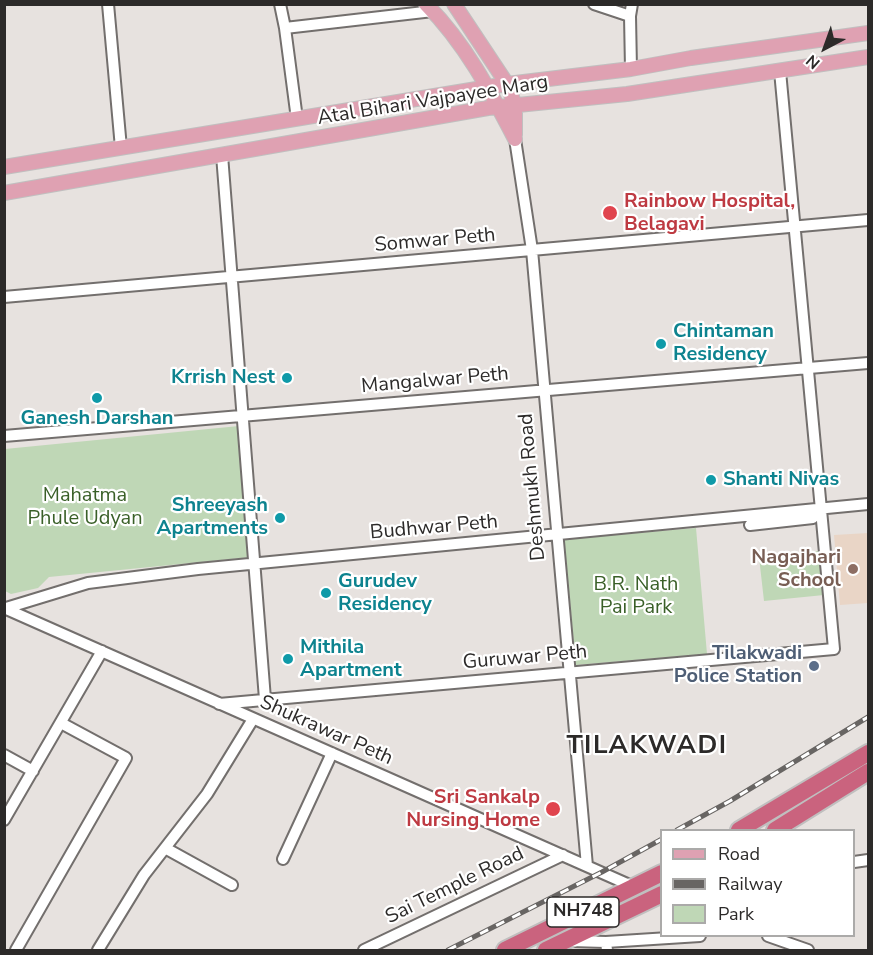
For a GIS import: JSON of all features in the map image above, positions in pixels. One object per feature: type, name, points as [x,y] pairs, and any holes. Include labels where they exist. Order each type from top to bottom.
[{"type":"highway","points":[[742,829],[868,753]]},
{"type":"highway","points":[[778,829],[868,772]]},
{"type":"highway","name":"NH748","points":[[505,951],[660,874]]},
{"type":"highway","name":"NH748","points":[[546,951],[658,898]]},
{"type":"main road","points":[[454,4],[507,84],[515,105]]},
{"type":"main road","points":[[429,8],[461,45],[489,87],[515,139]]},
{"type":"main road","name":"Atal Bihari Vajpayee Marg","points":[[4,167],[507,84],[631,69],[691,58],[868,33]]},
{"type":"main road","name":"Atal Bihari Vajpayee Marg","points":[[4,193],[499,107],[627,94],[868,57]]},
{"type":"main road","name":"Deshmukh Road","points":[[515,105],[515,139]]},
{"type":"street","points":[[108,4],[121,148]]},
{"type":"street","points":[[280,4],[297,119]]},
{"type":"street","points":[[594,4],[631,10],[631,69]]},
{"type":"street","points":[[285,28],[429,8]]},
{"type":"street","points":[[780,71],[821,509]]},
{"type":"street","name":"Deshmukh Road","points":[[515,139],[531,250],[587,866]]},
{"type":"street","points":[[222,155],[265,699]]},
{"type":"street","name":"Somwar Peth","points":[[4,297],[868,220]]},
{"type":"street","name":"Mangalwar Peth","points":[[4,436],[868,363]]},
{"type":"street","name":"Budhwar Peth","points":[[5,608],[88,583],[254,563],[868,504]]},
{"type":"street","name":"Guruwar Peth","points":[[219,704],[834,649],[821,509]]},
{"type":"street","points":[[750,525],[813,519]]},
{"type":"street","name":"Shukrawar Peth","points":[[5,608],[634,887]]},
{"type":"street","points":[[4,820],[102,651]]},
{"type":"street","points":[[98,951],[144,875],[207,794],[253,719]]},
{"type":"street","points":[[16,951],[126,758],[61,723]]},
{"type":"street","points":[[283,859],[332,753]]},
{"type":"street","points":[[4,755],[33,771]]},
{"type":"street","points":[[165,848],[231,885]]},
{"type":"street","name":"Sai Temple Road","points":[[364,951],[562,855]]},
{"type":"street","points":[[566,941],[607,946],[690,937]]},
{"type":"street","points":[[771,937],[808,951]]},
{"type":"street","points":[[4,947],[10,951]]},
{"type":"shaded area","name":"Nagajhari School","points":[[868,533],[868,603],[840,605],[834,535]]},
{"type":"green space","name":"Mahatma Phule Udyan","points":[[239,426],[252,557],[49,577],[38,588],[11,594],[5,591],[5,449]]},
{"type":"green space","name":"B.R. Nath Pai Park","points":[[696,528],[707,654],[576,665],[564,539]]},
{"type":"green space","points":[[819,551],[824,595],[764,601],[759,557]]},
{"type":"railway","points":[[679,829],[730,801],[868,717]]},
{"type":"railway","points":[[448,950],[660,840]]},
{"type":"place","name":"Rainbow Hospital, Belagavi","points":[[610,213]]},
{"type":"place","name":"Chintaman Residency","points":[[661,344]]},
{"type":"place","name":"Krrish Nest","points":[[287,378]]},
{"type":"place","name":"Ganesh Darshan","points":[[97,398]]},
{"type":"place","name":"Shanti Nivas","points":[[711,480]]},
{"type":"place","name":"Shreeyash Apartments","points":[[280,518]]},
{"type":"place","name":"Nagajhari School","points":[[853,569]]},
{"type":"place","name":"Gurudev Residency","points":[[326,593]]},
{"type":"place","name":"Mithila Apartment","points":[[288,659]]},
{"type":"place","name":"Tilakwadi Police Station","points":[[814,666]]},
{"type":"place","name":"Sri Sankalp Nursing Home","points":[[553,809]]},
{"type":"district","name":"TILAKWADI","points":[[647,747]]}]
